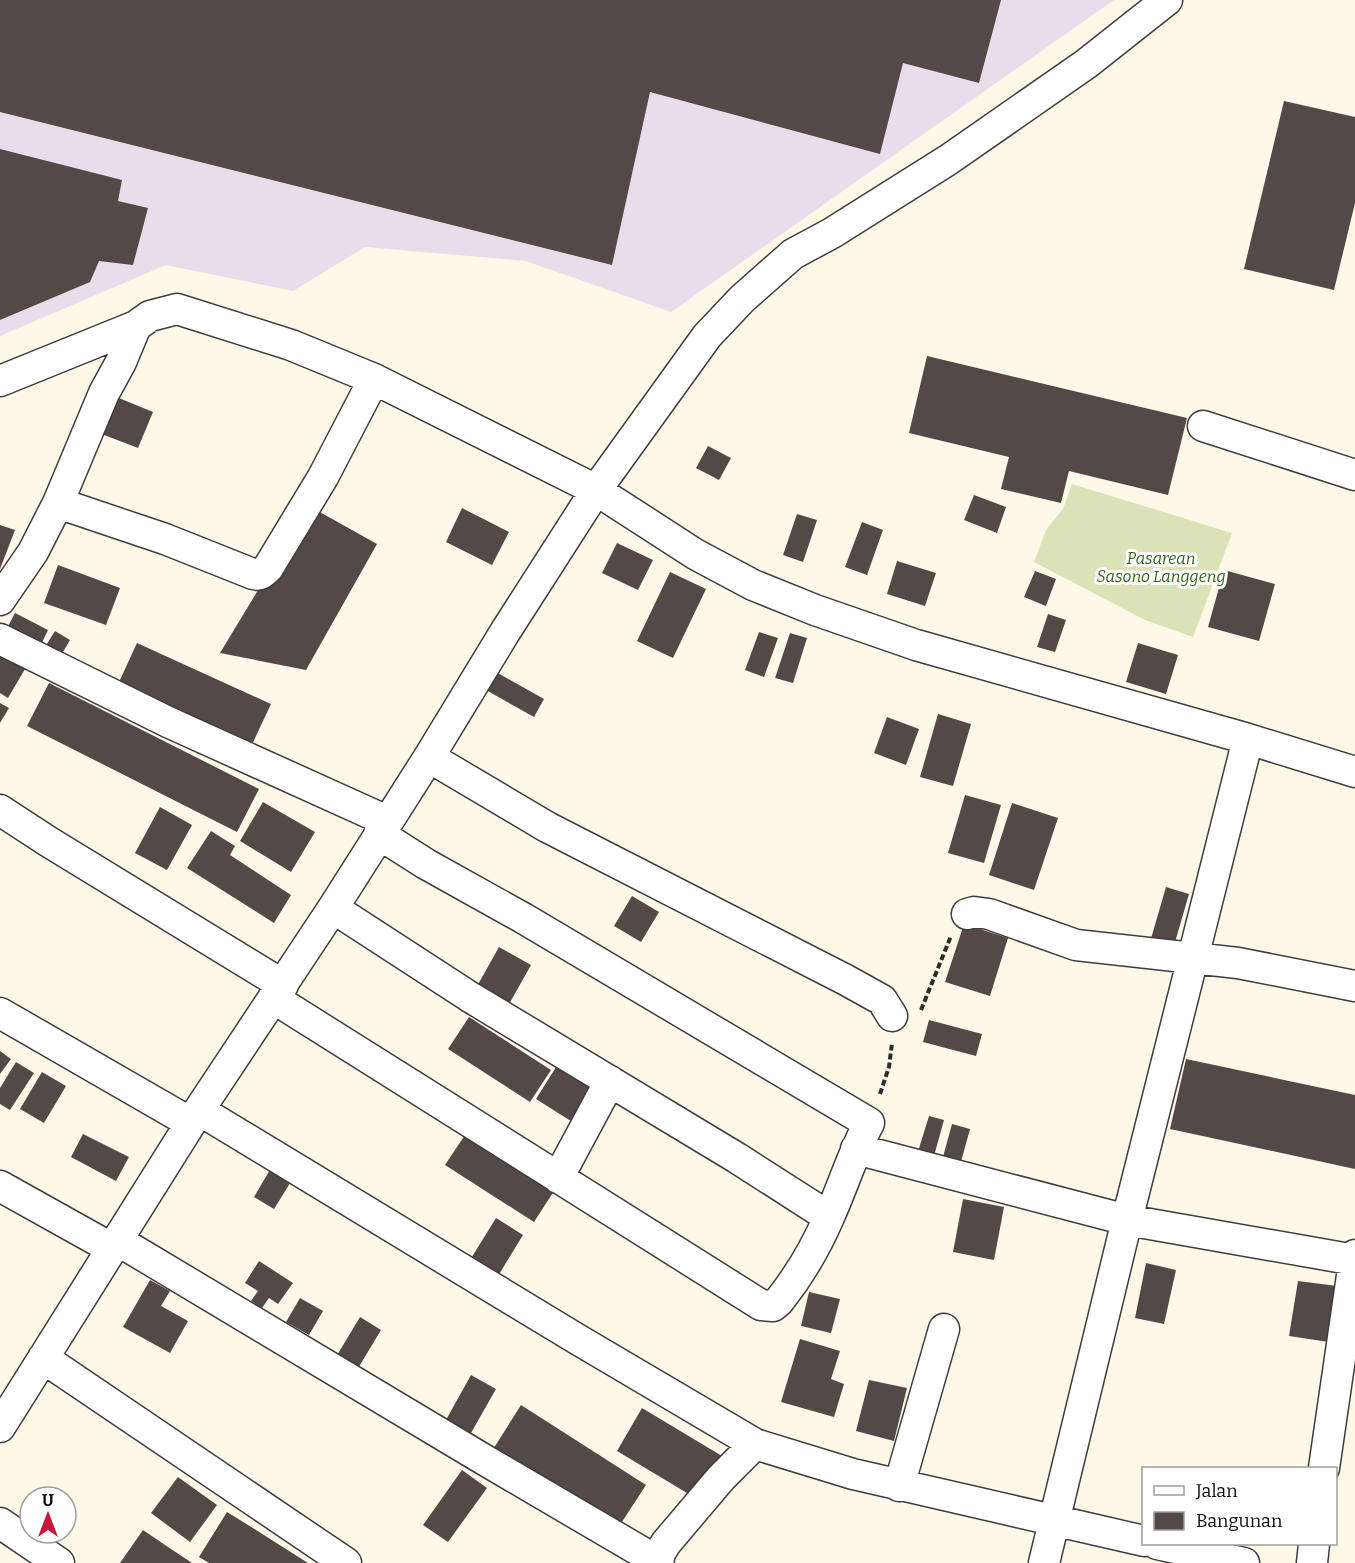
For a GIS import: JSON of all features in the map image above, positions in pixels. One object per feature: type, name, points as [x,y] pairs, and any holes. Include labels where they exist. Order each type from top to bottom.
[{"type":"street","points":[[0,1427],[11,1385],[44,1358],[195,1117],[333,908],[596,490],[707,336],[742,299],[793,254],[832,233],[948,160],[1086,64],[1167,0]]},
{"type":"street","points":[[0,381],[136,326],[150,316],[177,309],[291,345],[374,379],[596,490],[695,554],[753,585],[814,610],[916,645],[1248,739],[1355,772]]},
{"type":"street","points":[[0,600],[33,552],[58,503],[104,393],[121,362],[136,326]]},
{"type":"street","points":[[58,503],[165,539],[253,574],[262,574],[268,568],[323,477],[374,379]]},
{"type":"street","points":[[1203,426],[1355,475]]},
{"type":"street","points":[[0,639],[383,828],[426,864],[523,918],[862,1136],[1127,1220],[1354,1258],[1324,1467]]},
{"type":"street","points":[[1044,1563],[1192,957],[1248,739]]},
{"type":"street","points":[[429,757],[547,827],[882,1000],[892,1016]]},
{"type":"street","points":[[0,810],[558,1178],[762,1305],[772,1306],[783,1297],[808,1259],[829,1217],[862,1136]]},
{"type":"street","points":[[333,908],[470,998],[737,1158],[829,1217]]},
{"type":"street","points":[[967,914],[974,912],[989,914],[1076,945],[1238,963],[1355,986]]},
{"type":"street","points":[[0,1013],[195,1117],[755,1444],[827,1467],[899,1486],[1142,1540]]},
{"type":"street","points":[[558,1178],[610,1081]]},
{"type":"street","points":[[0,1186],[114,1244],[657,1562],[666,1543],[722,1478],[755,1444]]},
{"type":"street","points":[[899,1486],[944,1329]]},
{"type":"street","points":[[44,1358],[346,1563]]},
{"type":"street","points":[[0,1523],[59,1563]]},
{"type":"street","points":[[1162,1545],[1244,1563]]},
{"type":"street","points":[[1312,1563],[1314,1545]]},
{"type":"path","points":[[862,1136],[889,1067],[892,1053],[892,1016],[913,1014],[922,1010],[955,926],[967,914]]},
{"type":"shaded area","points":[[0,0],[1114,0],[671,312],[526,261],[365,247],[293,291],[166,265],[0,336]]},
{"type":"green space","name":"Pasarean Sasono Langgeng","points":[[1072,484],[1232,533],[1193,637],[1145,620],[1034,562],[1046,530],[1063,509]]},
{"type":"building","points":[[0,0],[1001,0],[979,83],[903,63],[880,154],[650,92],[612,265],[0,112]]},
{"type":"building","points":[[1284,101],[1355,117],[1355,203],[1334,290],[1244,269]]},
{"type":"building","points":[[0,149],[122,180],[118,201],[148,208],[133,265],[99,261],[90,282],[0,320]]},
{"type":"building","points":[[927,356],[1187,418],[1168,495],[1069,471],[1061,503],[1001,489],[1009,457],[909,433]]},
{"type":"building","points":[[114,396],[153,412],[138,448],[99,433]]},
{"type":"building","points":[[708,446],[731,458],[719,480],[696,468]]},
{"type":"building","points":[[974,495],[1006,507],[997,533],[964,520]]},
{"type":"building","points":[[309,506],[377,544],[306,670],[220,653]]},
{"type":"building","points":[[462,508],[509,532],[492,565],[446,542]]},
{"type":"building","points":[[797,514],[817,520],[803,562],[783,555]]},
{"type":"building","points":[[862,522],[883,530],[867,575],[845,567]]},
{"type":"building","points":[[0,525],[15,530],[0,569]]},
{"type":"building","points":[[617,543],[653,560],[638,590],[602,573]]},
{"type":"building","points":[[897,561],[936,573],[925,606],[887,594]]},
{"type":"building","points":[[58,565],[120,588],[106,625],[44,603]]},
{"type":"building","points":[[1224,570],[1275,584],[1259,641],[1208,627]]},
{"type":"building","points":[[1035,571],[1056,579],[1046,606],[1024,597]]},
{"type":"building","points":[[670,572],[706,589],[673,658],[637,641]]},
{"type":"building","points":[[15,613],[48,630],[38,651],[4,634]]},
{"type":"building","points":[[1048,614],[1066,620],[1055,652],[1037,647]]},
{"type":"building","points":[[55,631],[70,640],[56,664],[40,655]]},
{"type":"building","points":[[759,632],[778,638],[764,677],[745,670]]},
{"type":"building","points":[[790,633],[807,638],[793,683],[775,678]]},
{"type":"building","points":[[137,643],[271,704],[248,753],[114,693]]},
{"type":"building","points":[[1138,643],[1178,655],[1166,694],[1126,682]]},
{"type":"building","points":[[0,655],[25,669],[8,698],[0,693]]},
{"type":"building","points":[[496,672],[544,699],[534,717],[486,690]]},
{"type":"building","points":[[49,683],[259,789],[237,832],[27,726]]},
{"type":"building","points":[[0,703],[9,708],[0,723]]},
{"type":"building","points":[[938,714],[971,724],[953,786],[920,777]]},
{"type":"building","points":[[887,717],[919,729],[906,765],[874,753]]},
{"type":"building","points":[[965,795],[1001,805],[984,863],[948,853]]},
{"type":"building","points":[[263,802],[315,832],[291,872],[240,841]]},
{"type":"building","points":[[1012,803],[1058,818],[1034,890],[989,875]]},
{"type":"building","points":[[160,807],[192,825],[167,870],[135,853]]},
{"type":"building","points":[[211,831],[235,846],[230,855],[291,895],[274,923],[187,868]]},
{"type":"building","points":[[1166,887],[1189,894],[1173,949],[1150,942]]},
{"type":"building","points":[[632,896],[659,912],[641,942],[614,926]]},
{"type":"building","points":[[964,924],[1008,938],[990,996],[945,982]]},
{"type":"building","points":[[499,947],[531,965],[508,1006],[476,988]]},
{"type":"building","points":[[469,1017],[551,1070],[530,1102],[448,1049]]},
{"type":"building","points":[[929,1020],[982,1034],[976,1056],[923,1042]]},
{"type":"building","points":[[0,1051],[11,1059],[0,1074]]},
{"type":"building","points":[[1186,1059],[1355,1095],[1355,1169],[1170,1129]]},
{"type":"building","points":[[16,1062],[34,1073],[10,1110],[0,1104],[0,1088]]},
{"type":"building","points":[[558,1064],[597,1088],[574,1123],[536,1099]]},
{"type":"building","points":[[42,1072],[66,1086],[44,1123],[20,1109]]},
{"type":"building","points":[[929,1116],[944,1120],[932,1163],[916,1158]]},
{"type":"building","points":[[952,1124],[970,1129],[959,1169],[941,1164]]},
{"type":"building","points":[[467,1132],[556,1188],[534,1222],[445,1165]]},
{"type":"building","points":[[83,1134],[129,1157],[116,1181],[71,1157]]},
{"type":"building","points":[[271,1168],[292,1180],[274,1209],[254,1197]]},
{"type":"building","points":[[963,1199],[1004,1207],[994,1260],[953,1252]]},
{"type":"building","points":[[496,1218],[523,1235],[498,1276],[470,1260]]},
{"type":"building","points":[[259,1261],[293,1283],[278,1304],[269,1298],[262,1308],[251,1301],[258,1291],[245,1283]]},
{"type":"building","points":[[1146,1263],[1176,1270],[1164,1324],[1135,1318]]},
{"type":"building","points":[[150,1280],[170,1291],[161,1306],[188,1321],[170,1353],[123,1327]]},
{"type":"building","points":[[1298,1281],[1337,1286],[1329,1342],[1289,1336]]},
{"type":"building","points":[[809,1292],[840,1299],[831,1333],[801,1326]]},
{"type":"building","points":[[300,1298],[323,1311],[309,1335],[286,1322]]},
{"type":"building","points":[[360,1317],[381,1330],[354,1375],[333,1362]]},
{"type":"building","points":[[800,1339],[840,1351],[831,1379],[844,1384],[834,1417],[781,1402]]},
{"type":"building","points":[[471,1375],[496,1389],[467,1440],[442,1427]]},
{"type":"building","points":[[869,1380],[907,1388],[894,1441],[856,1431]]},
{"type":"building","points":[[521,1405],[646,1485],[616,1531],[492,1451]]},
{"type":"building","points":[[642,1408],[722,1456],[697,1499],[617,1451]]},
{"type":"building","points":[[462,1470],[487,1488],[448,1542],[423,1525]]},
{"type":"building","points":[[178,1477],[217,1505],[190,1542],[151,1513]]},
{"type":"building","points":[[227,1512],[308,1563],[209,1563],[199,1557]]},
{"type":"building","points":[[143,1530],[165,1545],[192,1563],[120,1563]]}]
